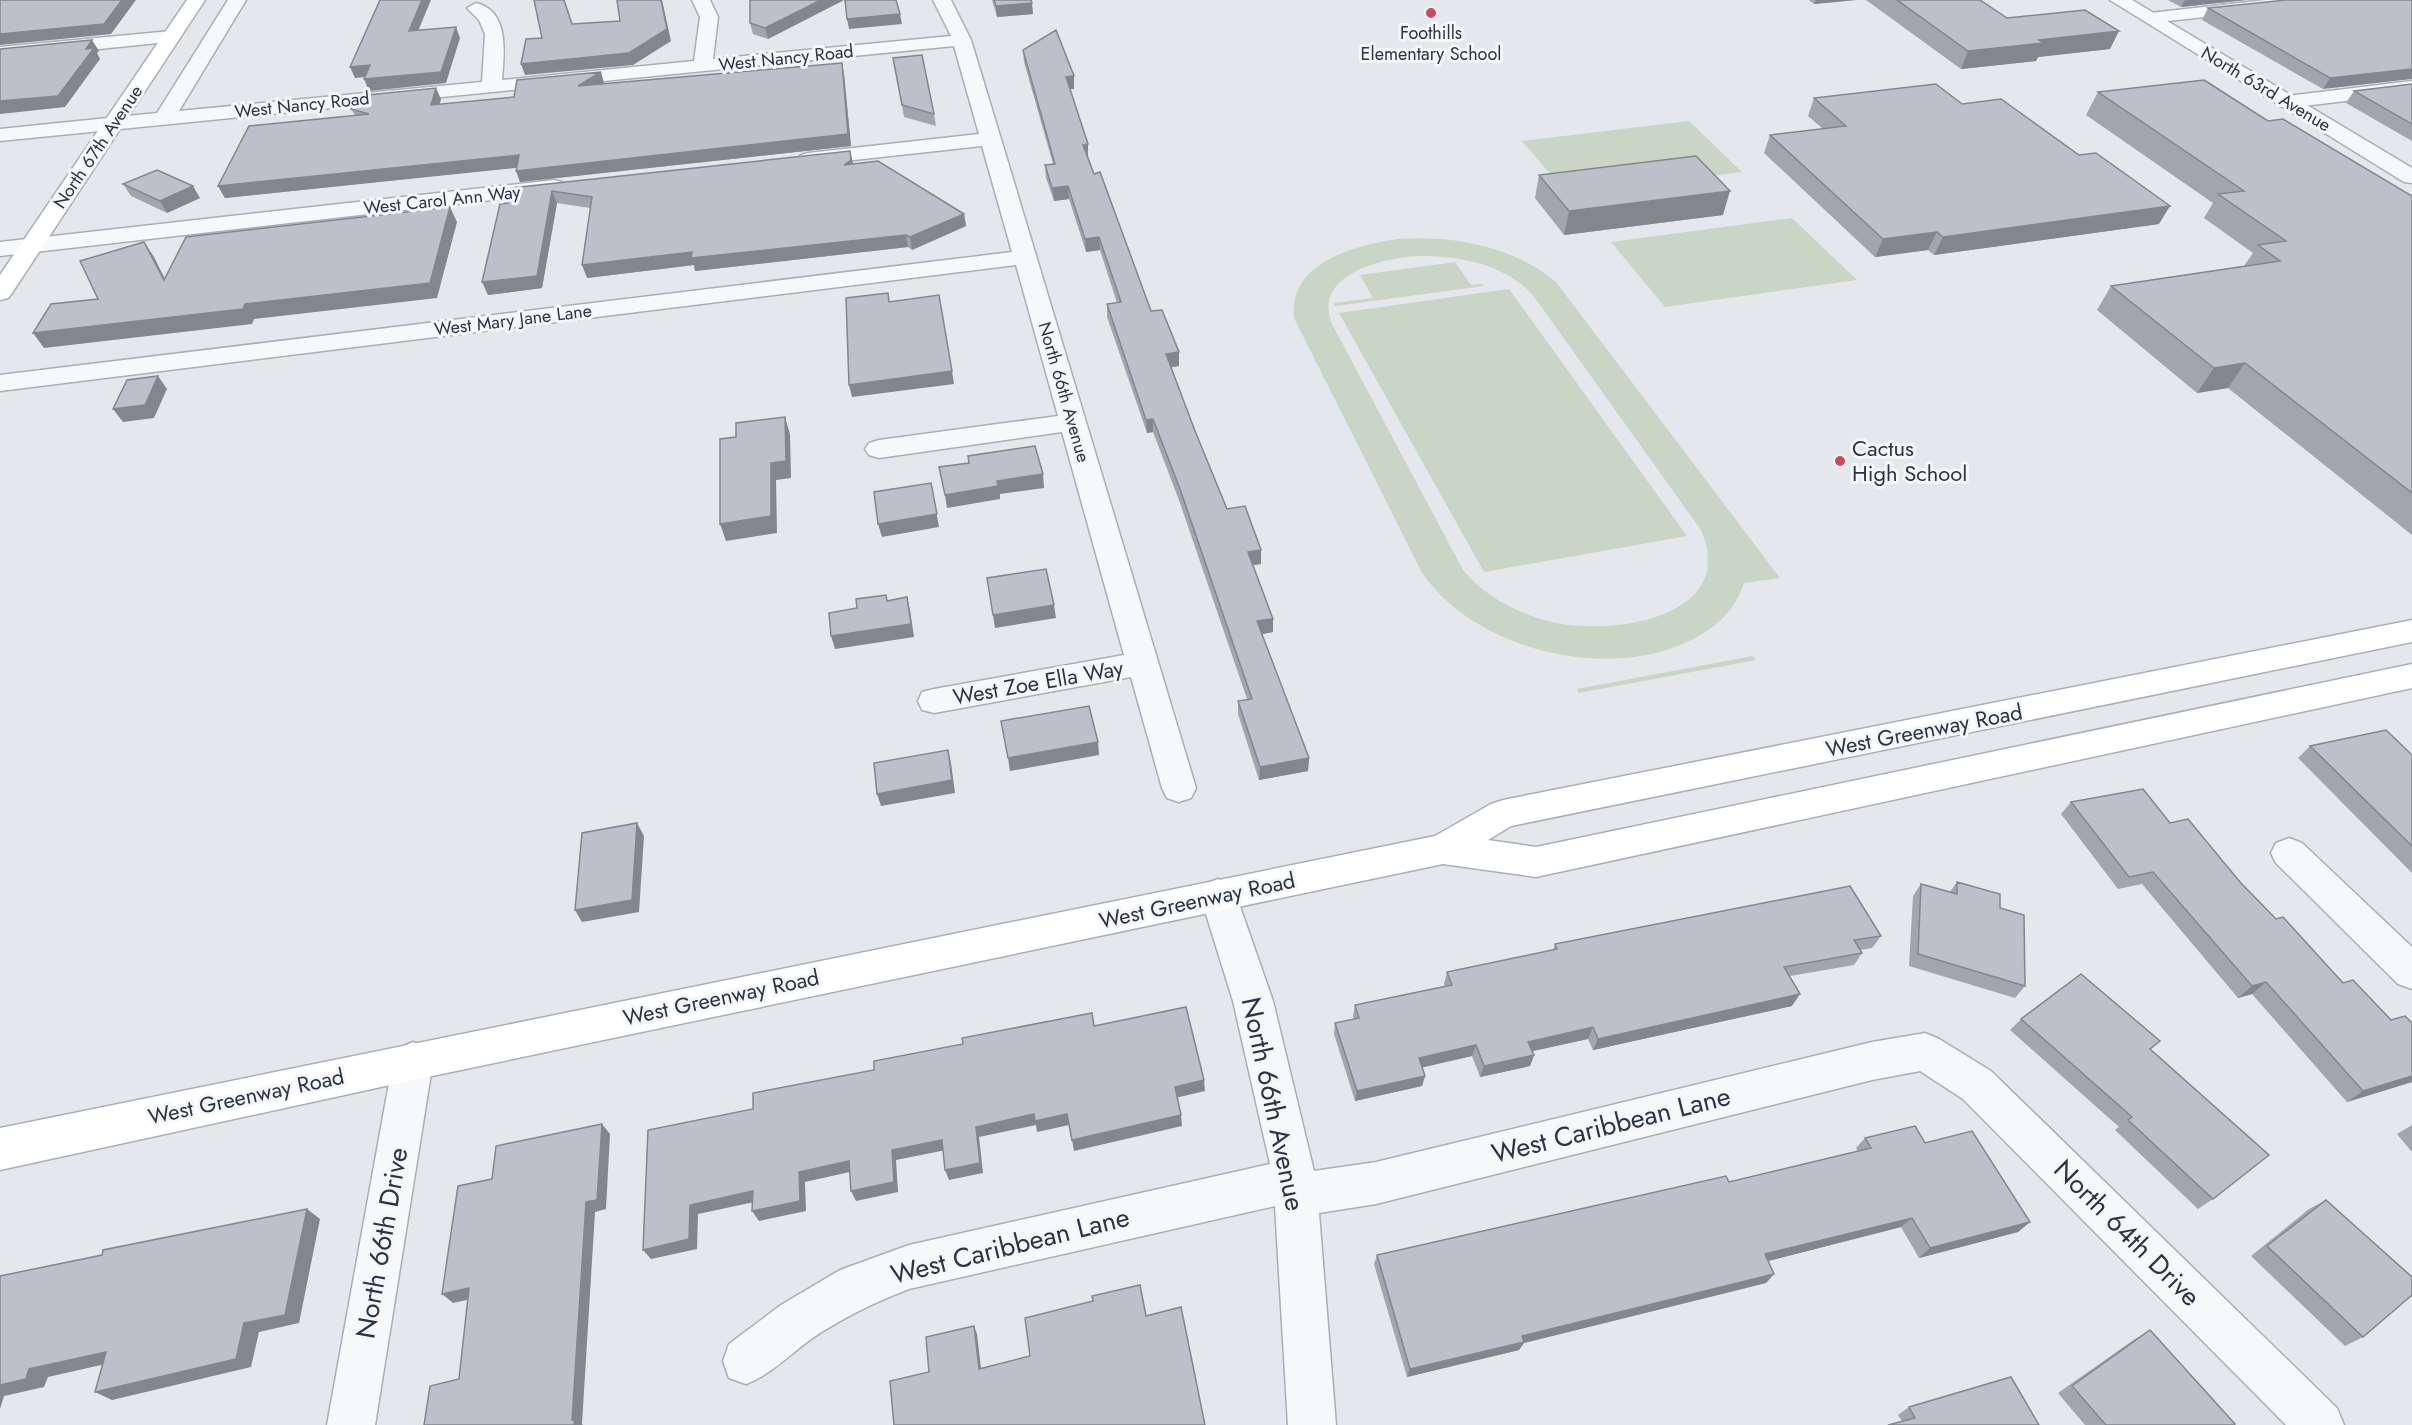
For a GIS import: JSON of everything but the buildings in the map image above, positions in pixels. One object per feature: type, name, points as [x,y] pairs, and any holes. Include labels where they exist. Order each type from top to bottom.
[{"type":"main road","name":"North 67th Avenue","points":[[0,293],[196,0]]},
{"type":"main road","name":"West Greenway Road","points":[[0,1149],[413,1060],[1443,849],[1503,814],[2412,631]]},
{"type":"main road","name":"West Greenway Road","points":[[1443,849],[1536,862],[2412,676]]},
{"type":"main road","points":[[2083,699],[2099,742]]},
{"type":"street","name":"North 67th Avenue","points":[[164,119],[237,0]]},
{"type":"street","points":[[701,0],[709,17],[703,67]]},
{"type":"street","name":"North 66th Avenue","points":[[942,0],[962,40],[1179,788]]},
{"type":"street","name":"North 63rd Avenue","points":[[2120,0],[2412,177]]},
{"type":"street","points":[[2150,18],[2315,0]]},
{"type":"street","points":[[476,8],[490,18],[496,31],[491,86]]},
{"type":"street","points":[[0,53],[171,37]]},
{"type":"street","name":"West Nancy Road","points":[[0,135],[962,40]]},
{"type":"street","points":[[2287,102],[2412,87]]},
{"type":"street","points":[[791,161],[991,139]]},
{"type":"street","name":"West Carol Ann Way","points":[[0,249],[579,185]]},
{"type":"street","name":"West Mary Jane Lane","points":[[0,383],[1025,257]]},
{"type":"street","points":[[879,449],[1073,422]]},
{"type":"street","name":"West Zoe Ella Way","points":[[934,701],[1143,663]]},
{"type":"street","points":[[2289,853],[2412,972]]},
{"type":"street","name":"North 66th Avenue","points":[[1218,895],[1253,1001],[1296,1188],[1312,1425]]},
{"type":"street","name":"West Caribbean Lane","points":[[746,1361],[797,1321],[856,1286],[909,1267],[1296,1188],[1376,1182],[1872,1061],[1925,1052]]},
{"type":"street","name":"North 64th Drive","points":[[1925,1052],[1977,1085],[2320,1425]]},
{"type":"street","name":"North 66th Drive","points":[[351,1425],[413,1060]]},
{"type":"green space","points":[[1689,121],[1742,172],[1567,194],[1522,141]]},
{"type":"green space","points":[[1792,218],[1857,280],[1665,307],[1611,242]]},
{"type":"green space","points":[[1419,238],[1461,241],[1502,252],[1521,260],[1556,282],[1780,578],[1744,583],[1735,602],[1723,618],[1707,631],[1689,641],[1656,653],[1619,658],[1581,657],[1543,651],[1506,638],[1473,621],[1444,598],[1421,571],[1294,318],[1295,299],[1302,283],[1313,270],[1345,252],[1381,242]],"holes":[[[1433,256],[1465,260],[1497,270],[1524,286],[1535,298],[1701,530],[1708,559],[1703,583],[1687,601],[1664,614],[1637,622],[1608,626],[1556,623],[1505,604],[1482,589],[1463,570],[1332,324],[1328,307],[1332,293],[1341,281],[1354,272],[1369,265],[1402,257]]]},
{"type":"green space","points":[[1455,262],[1471,285],[1482,284],[1484,286],[1335,306],[1334,303],[1373,298],[1360,275]]},
{"type":"green space","points":[[1509,289],[1687,536],[1484,572],[1339,313]]},
{"type":"green space","points":[[1753,656],[1756,660],[1579,693],[1577,689]]},
{"type":"place","name":"Foothills Elementary School","points":[[1431,13]]},
{"type":"place","name":"Cactus High School","points":[[1840,461]]}]
